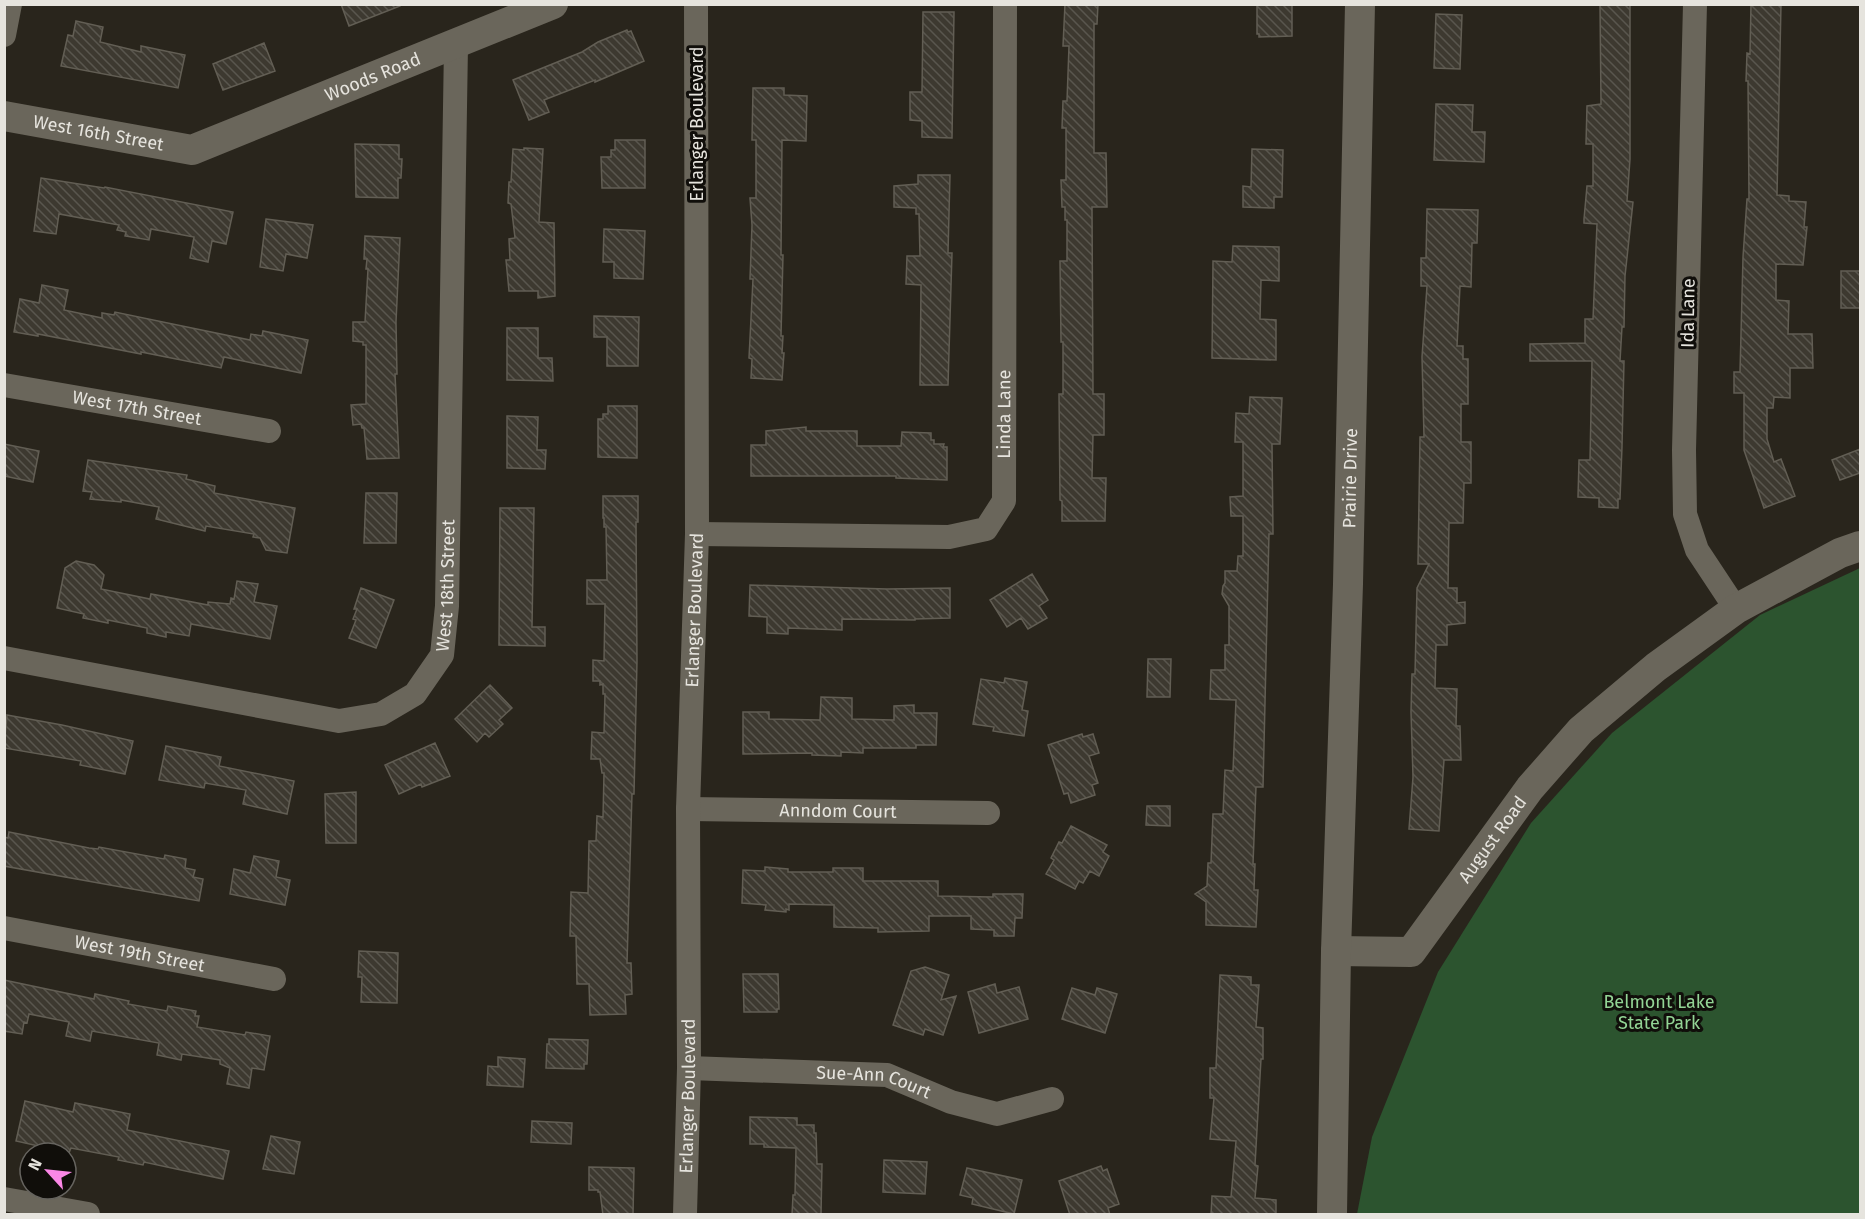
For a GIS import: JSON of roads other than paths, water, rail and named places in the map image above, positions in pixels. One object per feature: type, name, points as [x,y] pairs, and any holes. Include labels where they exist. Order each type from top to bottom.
[{"type":"street","points":[[4,35],[10,4]]},
{"type":"street","name":"Woods Road","points":[[192,150],[553,4]]},
{"type":"street","name":"Erlanger Boulevard","points":[[685,1215],[689,1068],[688,808],[698,534],[696,4]]},
{"type":"street","name":"Linda Lane","points":[[698,534],[949,537],[986,529],[1004,501],[1005,4]]},
{"type":"street","name":"Prairie Drive","points":[[1336,951],[1348,584],[1360,4]]},
{"type":"street","name":"Ida Lane","points":[[1695,4],[1684,450],[1685,514],[1697,550],[1736,609]]},
{"type":"street","name":"West 18th Street","points":[[4,658],[339,721],[381,714],[415,694],[442,655],[447,606],[456,45]]},
{"type":"street","name":"West 16th Street","points":[[4,116],[192,150]]},
{"type":"street","name":"West 17th Street","points":[[4,385],[269,431]]},
{"type":"street","name":"August Road","points":[[1336,951],[1411,952],[1530,788],[1581,730],[1656,668],[1736,609],[1840,553],[1860,546]]},
{"type":"street","name":"Anndom Court","points":[[688,808],[988,813]]},
{"type":"street","name":"West 19th Street","points":[[4,928],[274,979]]},
{"type":"street","points":[[1332,1215],[1336,951]]},
{"type":"street","name":"Sue-Ann Court","points":[[689,1068],[887,1075],[951,1102],[997,1114],[1052,1099]]},
{"type":"street","points":[[4,1199],[88,1215]]},
{"type":"park label","name":"Belmont Lake State Park","points":[[1659,1012]]}]
